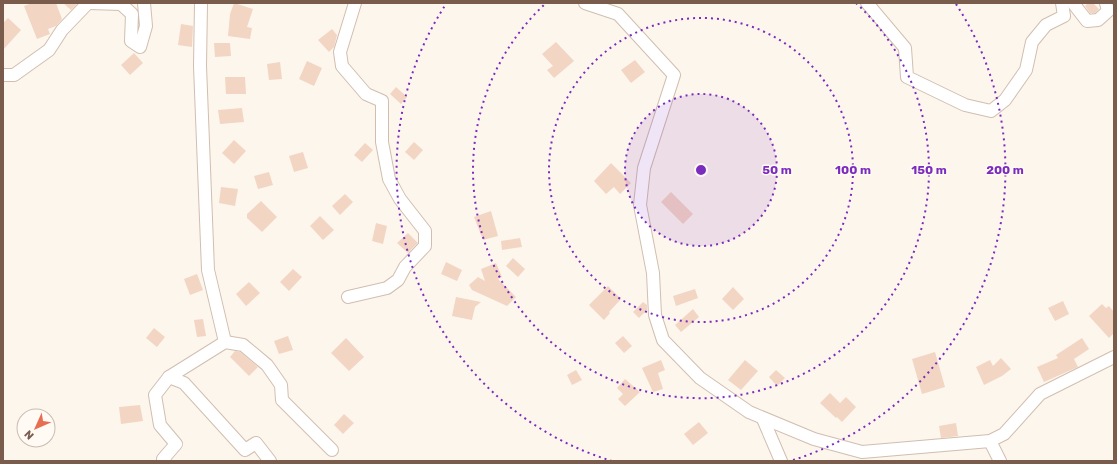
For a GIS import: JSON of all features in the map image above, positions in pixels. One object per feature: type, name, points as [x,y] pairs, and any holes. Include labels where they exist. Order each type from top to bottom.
[{"type":"street","points":[[3,75],[14,75],[49,50],[62,30],[89,3],[122,4],[132,14],[131,41],[140,47],[146,26],[144,3]]},
{"type":"street","points":[[201,3],[200,66],[208,270],[225,342]]},
{"type":"street","points":[[348,296],[387,288],[398,280],[405,267],[425,246],[425,231],[400,199],[389,179],[382,142],[382,101],[366,94],[342,66],[340,52],[355,3]]},
{"type":"street","points":[[585,3],[618,14],[674,75],[644,168],[640,205],[653,273],[655,315],[663,340],[700,378],[749,412],[763,419],[861,457],[990,441],[1004,434],[1040,394],[1114,357]]},
{"type":"street","points":[[867,3],[905,48],[907,77],[965,105],[991,111],[1005,100],[1026,70],[1032,42],[1046,25],[1064,16],[1062,3]]},
{"type":"street","points":[[1073,3],[1087,21],[1098,20],[1109,12]]},
{"type":"street","points":[[163,460],[176,444],[160,425],[155,395],[170,377],[225,342],[243,345],[267,365],[281,385],[282,400],[332,450]]},
{"type":"street","points":[[170,377],[184,383],[245,450],[256,443],[270,461]]},
{"type":"street","points":[[763,419],[781,461]]},
{"type":"street","points":[[990,441],[1000,461]]},
{"type":"building","points":[[32,3],[56,3],[62,19],[56,26],[48,29],[50,34],[37,39],[24,6]]},
{"type":"building","points":[[63,3],[78,3],[71,10]]},
{"type":"building","points":[[234,3],[253,9],[247,27],[252,28],[250,39],[228,36],[230,14]]},
{"type":"building","points":[[1088,3],[1093,3],[1099,9],[1095,13],[1090,13],[1085,6]]},
{"type":"building","points":[[8,18],[21,30],[3,50],[3,23]]},
{"type":"building","points":[[181,24],[193,26],[192,47],[178,45]]},
{"type":"building","points":[[332,29],[337,35],[334,47],[329,52],[318,40]]},
{"type":"building","points":[[556,42],[574,61],[554,78],[547,70],[553,66],[542,54]]},
{"type":"building","points":[[214,43],[230,43],[231,56],[215,57]]},
{"type":"building","points":[[134,53],[143,63],[130,75],[121,65]]},
{"type":"building","points":[[635,60],[645,72],[631,83],[621,70]]},
{"type":"building","points":[[307,61],[322,68],[314,86],[299,79]]},
{"type":"building","points":[[280,62],[282,79],[269,80],[267,64]]},
{"type":"building","points":[[225,77],[245,77],[246,94],[226,94]]},
{"type":"building","points":[[396,87],[407,97],[401,104],[390,94]]},
{"type":"building","points":[[242,108],[244,122],[220,124],[218,110]]},
{"type":"building","points":[[234,140],[246,151],[234,164],[222,153]]},
{"type":"building","points":[[414,142],[423,150],[414,160],[405,152]]},
{"type":"building","points":[[365,143],[373,150],[362,162],[354,155]]},
{"type":"building","points":[[303,152],[308,168],[294,172],[289,156]]},
{"type":"building","points":[[611,163],[631,183],[620,194],[614,187],[606,194],[594,181]]},
{"type":"building","points":[[269,172],[273,185],[258,189],[254,176]]},
{"type":"building","points":[[221,187],[238,189],[235,206],[219,203]]},
{"type":"building","points":[[671,192],[693,214],[683,224],[661,202]]},
{"type":"building","points":[[345,194],[353,202],[340,215],[332,206]]},
{"type":"building","points":[[261,201],[277,217],[262,232],[247,218],[247,214]]},
{"type":"building","points":[[491,211],[498,236],[483,240],[474,217]]},
{"type":"building","points":[[320,216],[334,230],[323,240],[310,226]]},
{"type":"building","points":[[376,223],[387,226],[383,244],[372,241]]},
{"type":"building","points":[[408,233],[418,243],[408,253],[397,243]]},
{"type":"building","points":[[520,238],[522,247],[502,250],[501,241]]},
{"type":"building","points":[[513,258],[525,269],[518,277],[506,266]]},
{"type":"building","points":[[446,262],[462,270],[457,281],[441,274]]},
{"type":"building","points":[[496,263],[502,277],[498,279],[516,297],[507,306],[472,290],[469,285],[478,277],[485,281],[481,269]]},
{"type":"building","points":[[293,269],[302,277],[289,291],[280,282]]},
{"type":"building","points":[[197,274],[203,290],[190,295],[184,279]]},
{"type":"building","points":[[249,282],[260,293],[246,306],[236,294]]},
{"type":"building","points":[[608,286],[621,299],[604,320],[589,305]]},
{"type":"building","points":[[733,287],[744,299],[733,310],[722,299]]},
{"type":"building","points":[[695,289],[698,298],[676,306],[673,296]]},
{"type":"building","points":[[456,297],[481,302],[475,307],[472,320],[452,316]]},
{"type":"building","points":[[1063,301],[1069,314],[1055,321],[1048,308]]},
{"type":"building","points":[[643,302],[647,305],[647,310],[639,318],[633,312]]},
{"type":"building","points":[[1102,304],[1106,308],[1109,306],[1114,312],[1114,333],[1109,338],[1089,316]]},
{"type":"building","points":[[693,309],[699,317],[681,332],[675,325]]},
{"type":"building","points":[[203,319],[206,336],[197,337],[194,320]]},
{"type":"building","points":[[154,328],[165,337],[157,347],[146,338]]},
{"type":"building","points":[[288,336],[293,350],[279,354],[274,341]]},
{"type":"building","points":[[623,336],[632,346],[624,353],[615,343]]},
{"type":"building","points":[[346,338],[364,357],[349,371],[331,353]]},
{"type":"building","points":[[1082,338],[1089,349],[1074,359],[1078,367],[1044,382],[1037,367],[1058,358],[1056,355]]},
{"type":"building","points":[[235,351],[240,352],[258,367],[249,376],[230,357]]},
{"type":"building","points":[[935,352],[945,387],[922,394],[912,359]]},
{"type":"building","points":[[1001,358],[1011,369],[1002,376],[984,385],[976,367],[990,360],[993,366]]},
{"type":"building","points":[[661,360],[665,370],[658,373],[663,389],[653,392],[642,368]]},
{"type":"building","points":[[745,360],[758,371],[741,390],[728,380]]},
{"type":"building","points":[[576,370],[582,380],[572,385],[567,375]]},
{"type":"building","points":[[776,370],[785,378],[777,386],[769,377]]},
{"type":"building","points":[[625,379],[640,392],[625,406],[618,399],[623,394],[617,388]]},
{"type":"building","points":[[830,393],[840,403],[846,397],[856,407],[842,422],[820,403]]},
{"type":"building","points":[[140,405],[143,421],[121,424],[119,407]]},
{"type":"building","points":[[344,414],[354,423],[343,434],[334,425]]},
{"type":"building","points":[[699,422],[708,433],[693,445],[684,434]]},
{"type":"building","points":[[956,423],[958,436],[941,438],[939,426]]}]
